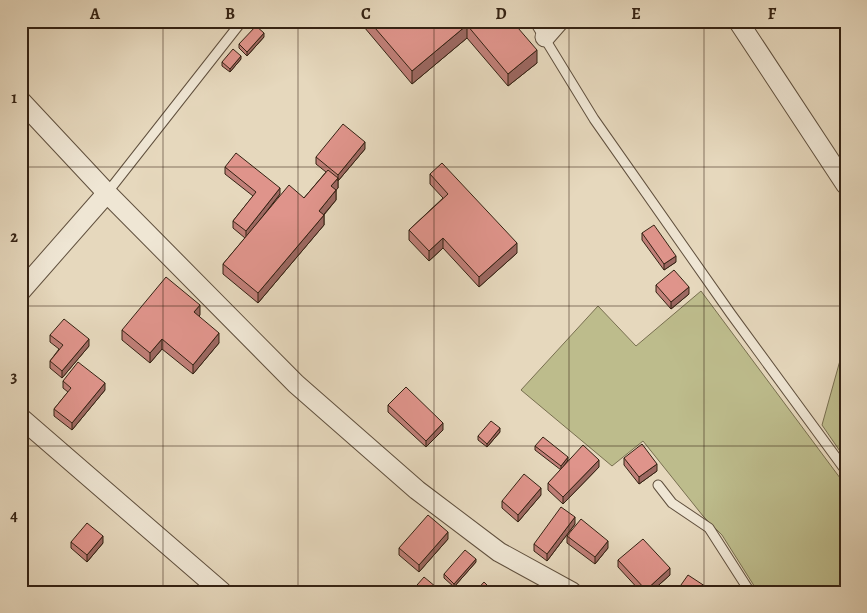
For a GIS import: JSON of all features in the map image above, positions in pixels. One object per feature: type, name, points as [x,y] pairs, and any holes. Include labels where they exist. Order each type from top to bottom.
[{"type":"street","points":[[545,37],[559,21]]},
{"type":"street","points":[[738,21],[846,185]]},
{"type":"street","points":[[21,101],[107,193],[296,384],[417,490],[499,552],[572,592]]},
{"type":"street","points":[[21,291],[107,193]]},
{"type":"street","points":[[21,418],[222,592]]},
{"type":"lane","points":[[107,193],[242,21]]},
{"type":"lane","points":[[534,21],[600,127],[731,314],[846,471]]},
{"type":"lane","points":[[658,485],[672,503],[709,528],[750,592]]},
{"type":"shaded area","points":[[701,291],[846,486],[846,592],[758,592],[722,535],[703,516],[643,441],[612,466],[521,390],[598,306],[636,346]]},
{"type":"shaded area","points":[[846,339],[846,460],[822,425]]},
{"type":"building","points":[[369,21],[512,21],[537,50],[508,74],[467,25],[412,71]]},
{"type":"building","points":[[256,26],[264,33],[247,52],[239,44]]},
{"type":"building","points":[[233,49],[241,56],[230,69],[222,62]]},
{"type":"building","points":[[343,124],[365,142],[338,175],[316,157]]},
{"type":"building","points":[[236,153],[280,188],[246,231],[233,221],[256,192],[225,167]]},
{"type":"building","points":[[442,163],[517,243],[479,277],[443,238],[429,251],[409,230],[448,194],[430,174]]},
{"type":"building","points":[[328,170],[338,178],[331,186],[336,190],[319,211],[324,215],[258,293],[223,264],[289,185],[304,198]]},
{"type":"building","points":[[654,225],[676,256],[664,264],[642,233]]},
{"type":"building","points":[[674,270],[689,287],[671,302],[656,285]]},
{"type":"building","points":[[166,277],[200,305],[194,312],[219,333],[193,365],[162,339],[150,353],[122,330]]},
{"type":"building","points":[[64,319],[89,339],[62,371],[50,361],[63,345],[50,335]]},
{"type":"building","points":[[78,362],[105,383],[72,423],[54,409],[71,388],[63,381]]},
{"type":"building","points":[[406,387],[443,423],[426,441],[388,405]]},
{"type":"building","points":[[491,421],[500,428],[487,444],[478,436]]},
{"type":"building","points":[[543,437],[568,457],[561,466],[535,446]]},
{"type":"building","points":[[642,444],[657,464],[639,477],[624,458]]},
{"type":"building","points":[[583,445],[599,460],[563,497],[548,483]]},
{"type":"building","points":[[524,474],[541,488],[518,515],[502,501]]},
{"type":"building","points":[[561,507],[575,517],[547,554],[534,544]]},
{"type":"building","points":[[428,515],[448,532],[419,565],[399,548]]},
{"type":"building","points":[[581,519],[608,541],[595,557],[567,536]]},
{"type":"building","points":[[87,523],[103,536],[87,555],[71,542]]},
{"type":"building","points":[[643,539],[670,568],[646,590],[618,560]]},
{"type":"building","points":[[465,550],[476,559],[454,584],[444,574]]},
{"type":"building","points":[[688,575],[714,592],[676,592]]},
{"type":"building","points":[[424,577],[442,592],[411,592]]},
{"type":"building","points":[[484,582],[494,592],[475,592]]}]
